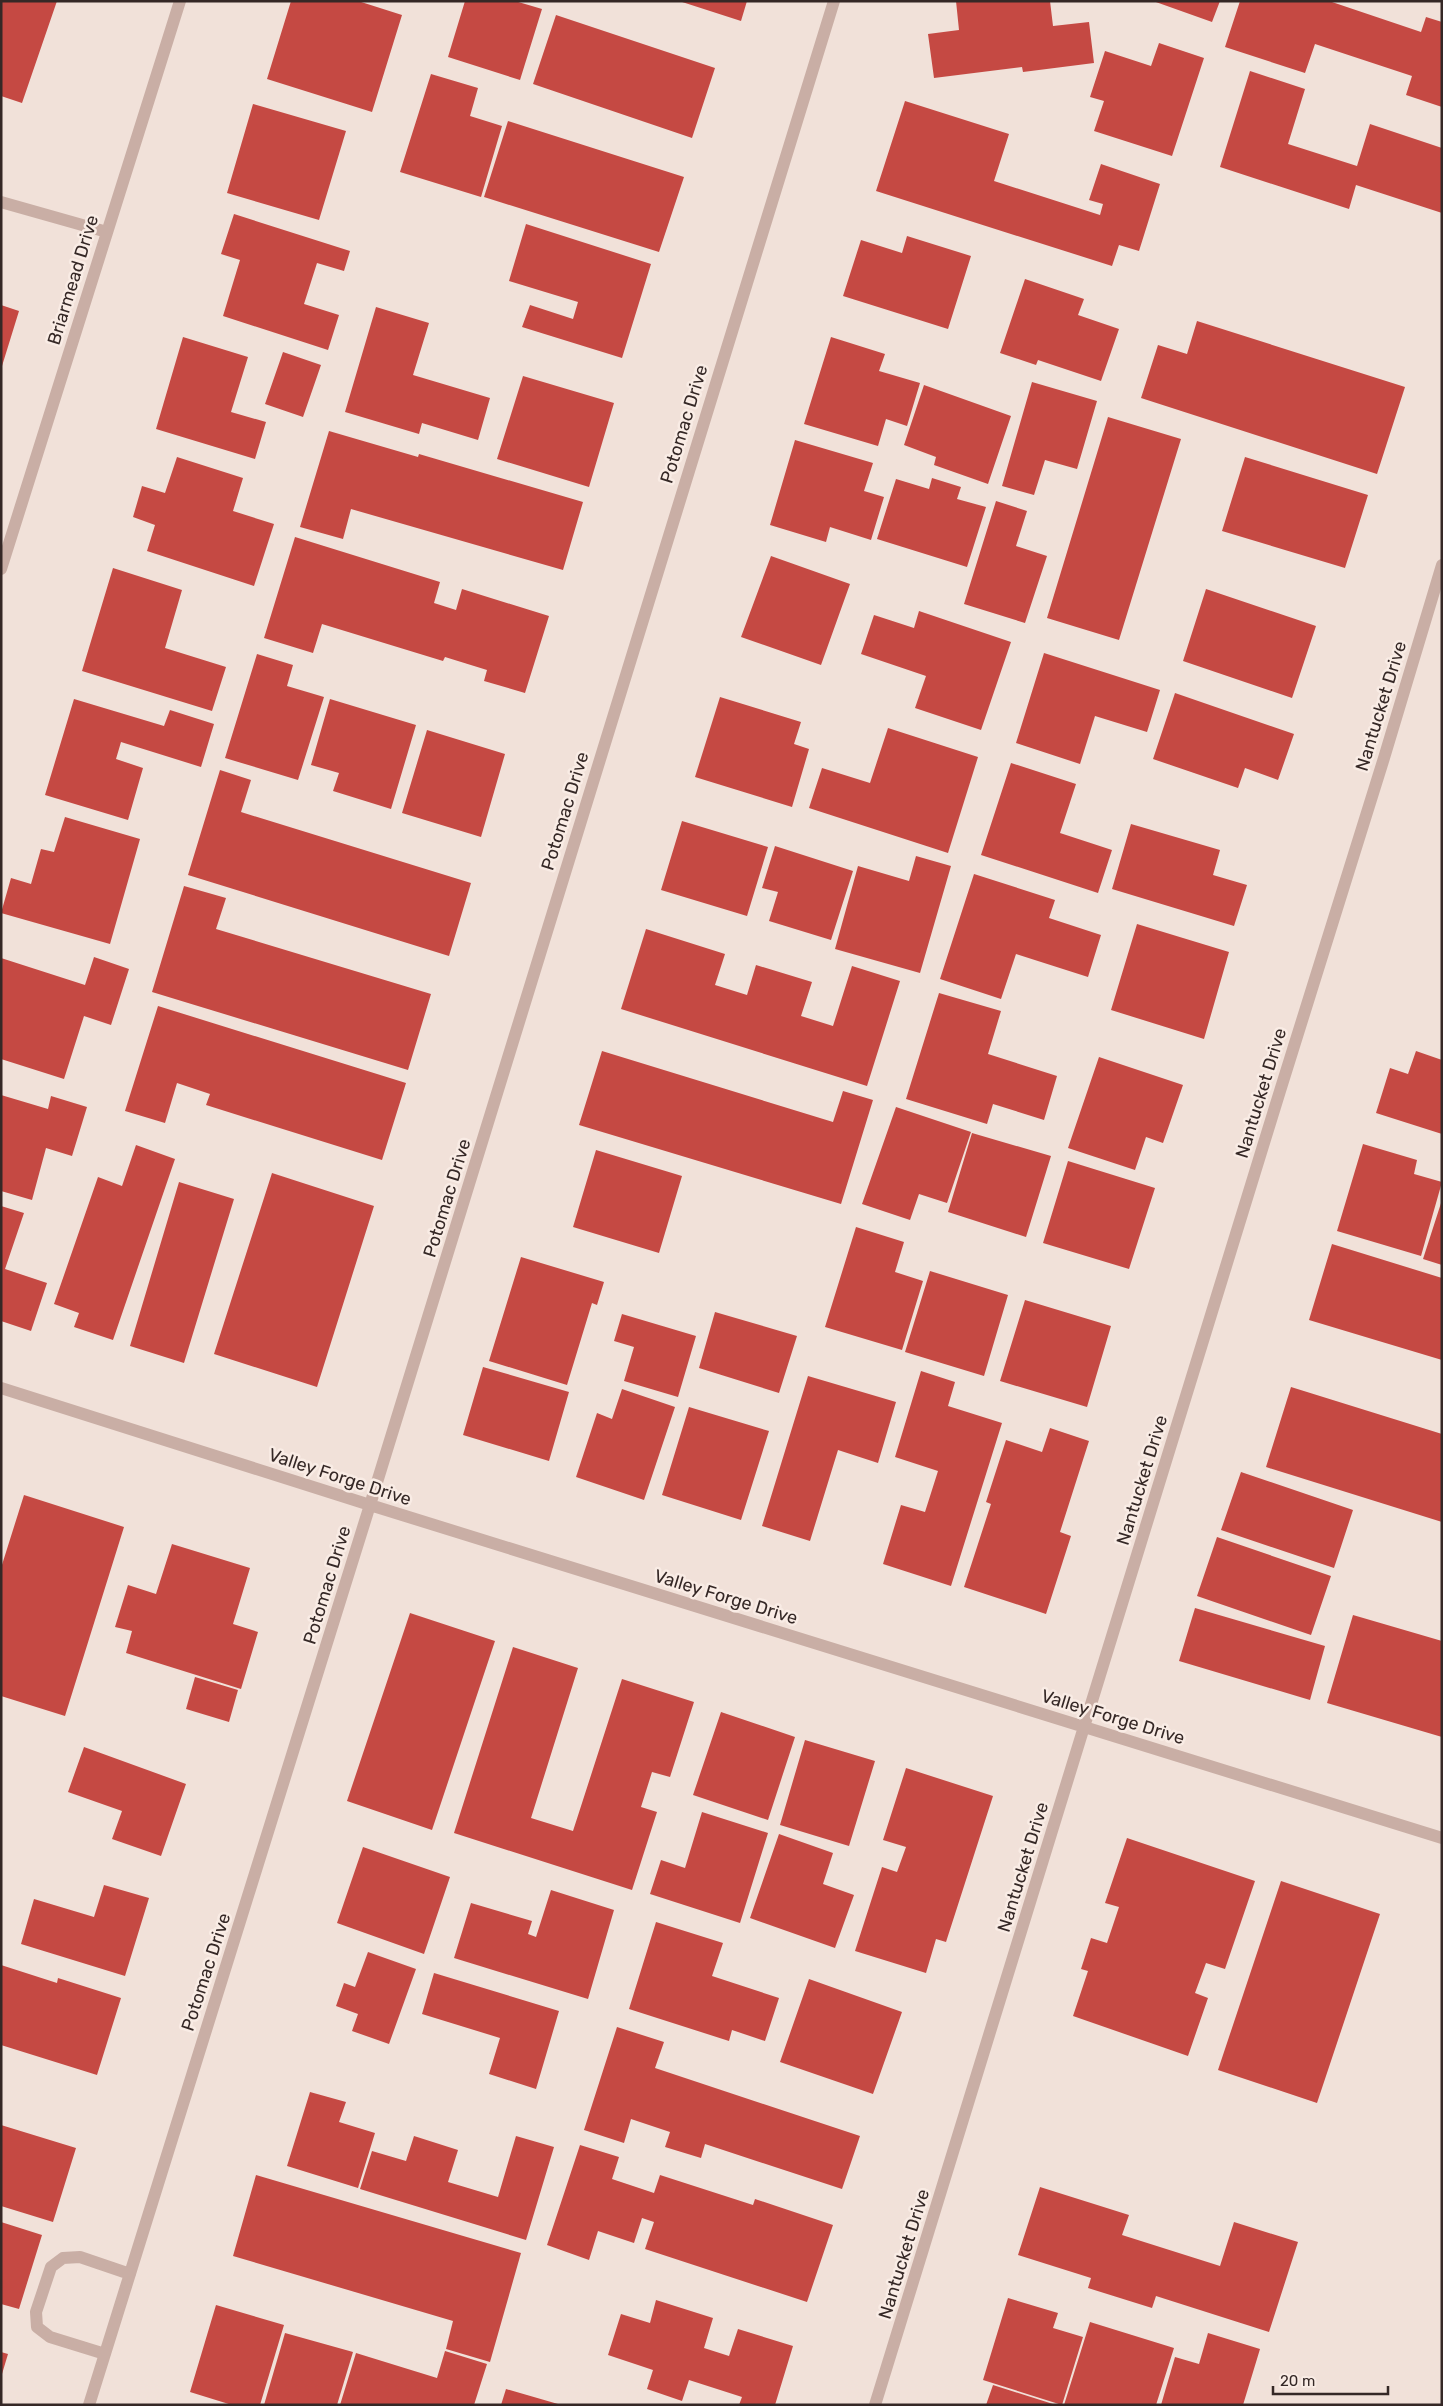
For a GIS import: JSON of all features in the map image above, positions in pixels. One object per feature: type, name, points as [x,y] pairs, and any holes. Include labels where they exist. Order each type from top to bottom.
[{"type":"street","name":"Briarmead Drive","points":[[1,569],[180,1]]},
{"type":"street","name":"Potomac Drive","points":[[89,2405],[370,1505],[834,1]]},
{"type":"street","points":[[1,202],[107,232]]},
{"type":"street","name":"Nantucket Drive","points":[[876,2405],[1442,565]]},
{"type":"street","name":"Valley Forge Drive","points":[[1,1388],[370,1505],[1442,1838]]},
{"type":"street","points":[[105,2354],[50,2337],[37,2327],[36,2312],[50,2267],[63,2258],[80,2257],[130,2274]]},
{"type":"building","points":[[1,1],[57,1],[22,103],[1,96]]},
{"type":"building","points":[[291,1],[358,1],[402,15],[372,112],[267,79]]},
{"type":"building","points":[[465,1],[515,1],[542,9],[520,80],[448,57]]},
{"type":"building","points":[[679,1],[747,1],[741,21]]},
{"type":"building","points":[[956,1],[1050,1],[1053,26],[1089,22],[1094,63],[1023,72],[1022,67],[934,78],[928,34],[959,30]]},
{"type":"building","points":[[1153,1],[1220,1],[1212,22]]},
{"type":"building","points":[[1240,1],[1329,1],[1421,32],[1426,17],[1442,22],[1442,107],[1406,95],[1412,76],[1315,44],[1305,73],[1225,47]]},
{"type":"building","points":[[556,15],[715,68],[692,138],[533,84]]},
{"type":"building","points":[[1159,43],[1204,58],[1172,156],[1094,131],[1104,101],[1090,97],[1105,51],[1151,66]]},
{"type":"building","points":[[1250,71],[1305,89],[1288,144],[1357,166],[1370,124],[1442,148],[1442,213],[1356,185],[1349,209],[1220,167]]},
{"type":"building","points":[[431,74],[478,88],[470,116],[502,126],[481,197],[400,172]]},
{"type":"building","points":[[905,101],[1009,134],[994,181],[1100,215],[1103,204],[1089,200],[1101,164],[1160,184],[1139,251],[1119,245],[1112,266],[876,191]]},
{"type":"building","points":[[253,104],[346,131],[319,220],[227,193]]},
{"type":"building","points":[[508,121],[684,177],[659,252],[484,197]]},
{"type":"building","points":[[234,214],[350,251],[344,271],[317,263],[304,304],[339,315],[328,350],[223,316],[240,260],[221,254]]},
{"type":"building","points":[[526,224],[651,264],[622,358],[522,327],[530,305],[573,319],[578,302],[509,281]]},
{"type":"building","points":[[907,236],[971,256],[948,329],[843,296],[861,240],[902,253]]},
{"type":"building","points":[[1025,279],[1084,299],[1078,315],[1119,329],[1101,381],[1038,360],[1036,365],[1000,353]]},
{"type":"building","points":[[1,305],[19,311],[2,366],[1,366]]},
{"type":"building","points":[[376,307],[429,323],[413,375],[490,398],[478,440],[422,423],[419,434],[345,412]]},
{"type":"building","points":[[1197,321],[1405,387],[1377,474],[1141,398],[1158,345],[1187,354]]},
{"type":"building","points":[[183,337],[248,357],[231,412],[266,422],[255,459],[156,429]]},
{"type":"building","points":[[831,337],[885,354],[879,371],[920,383],[907,426],[886,419],[878,446],[804,424]]},
{"type":"building","points":[[283,352],[321,365],[303,417],[265,404]]},
{"type":"building","points":[[523,376],[614,403],[589,487],[497,459]]},
{"type":"building","points":[[1032,382],[1097,401],[1077,469],[1045,460],[1034,495],[1002,486]]},
{"type":"building","points":[[924,385],[1011,416],[988,484],[934,465],[936,457],[904,445]]},
{"type":"building","points":[[1108,417],[1181,439],[1119,640],[1047,618]]},
{"type":"building","points":[[329,431],[418,457],[419,454],[583,502],[563,570],[351,509],[343,539],[300,527]]},
{"type":"building","points":[[795,440],[873,463],[864,491],[884,497],[871,540],[830,527],[826,542],[770,525]]},
{"type":"building","points":[[177,457],[243,478],[233,511],[274,524],[254,586],[147,551],[155,525],[133,517],[142,486],[165,493]]},
{"type":"building","points":[[1245,457],[1368,495],[1345,568],[1222,531]]},
{"type":"building","points":[[932,478],[961,487],[957,499],[986,507],[967,567],[877,539],[896,479],[929,489]]},
{"type":"building","points":[[996,501],[1027,511],[1016,546],[1047,556],[1025,623],[964,604]]},
{"type":"building","points":[[295,537],[440,582],[434,603],[456,610],[462,589],[549,616],[525,693],[484,681],[487,670],[445,657],[443,661],[322,624],[313,653],[264,638]]},
{"type":"building","points":[[771,556],[850,584],[821,665],[741,637]]},
{"type":"building","points":[[113,568],[182,590],[165,648],[226,667],[212,711],[82,671]]},
{"type":"building","points":[[1206,589],[1316,626],[1292,698],[1183,661]]},
{"type":"building","points":[[919,611],[1011,642],[981,730],[915,708],[926,676],[861,654],[874,615],[914,628]]},
{"type":"building","points":[[1044,653],[1160,690],[1147,732],[1095,716],[1080,764],[1016,743]]},
{"type":"building","points":[[257,654],[293,665],[287,686],[324,697],[298,780],[225,758]]},
{"type":"building","points":[[1175,693],[1294,734],[1278,780],[1245,768],[1238,788],[1153,759]]},
{"type":"building","points":[[720,697],[801,722],[794,744],[809,749],[792,807],[695,777]]},
{"type":"building","points":[[74,699],[164,726],[170,710],[214,724],[201,767],[121,742],[116,759],[143,768],[128,820],[45,795]]},
{"type":"building","points":[[330,699],[416,725],[391,809],[333,791],[339,773],[311,765]]},
{"type":"building","points":[[888,728],[978,757],[948,853],[809,808],[822,768],[870,783]]},
{"type":"building","points":[[427,730],[505,754],[481,837],[402,813]]},
{"type":"building","points":[[1011,763],[1076,784],[1060,833],[1112,850],[1098,893],[981,855]]},
{"type":"building","points":[[220,770],[251,780],[241,812],[471,883],[449,956],[188,875]]},
{"type":"building","points":[[65,817],[140,839],[110,944],[1,913],[11,878],[31,884],[41,849],[54,852]]},
{"type":"building","points":[[682,821],[768,847],[747,916],[661,890]]},
{"type":"building","points":[[1131,824],[1220,850],[1213,875],[1247,885],[1234,926],[1112,889]]},
{"type":"building","points":[[775,846],[853,871],[831,940],[769,921],[778,892],[762,888]]},
{"type":"building","points":[[916,856],[951,866],[920,973],[835,949],[858,866],[909,881]]},
{"type":"building","points":[[974,874],[1055,900],[1049,918],[1101,935],[1088,977],[1016,954],[1001,999],[940,979]]},
{"type":"building","points":[[184,886],[226,898],[216,929],[431,994],[408,1070],[152,992]]},
{"type":"building","points":[[1137,924],[1229,952],[1204,1039],[1111,1010]]},
{"type":"building","points":[[646,929],[725,954],[715,985],[747,995],[756,965],[812,982],[801,1016],[833,1026],[852,966],[900,981],[867,1086],[621,1009]]},
{"type":"building","points":[[94,957],[129,969],[111,1025],[84,1016],[64,1079],[1,1059],[1,958],[85,985]]},
{"type":"building","points":[[939,993],[1001,1011],[988,1054],[1057,1076],[1044,1120],[993,1104],[987,1124],[906,1099]]},
{"type":"building","points":[[158,1006],[406,1083],[382,1160],[206,1105],[210,1094],[177,1083],[165,1123],[125,1111]]},
{"type":"building","points":[[602,1051],[833,1122],[843,1091],[873,1100],[841,1204],[579,1125]]},
{"type":"building","points":[[1416,1051],[1442,1060],[1442,1134],[1376,1113],[1390,1068],[1408,1074]]},
{"type":"building","points":[[1099,1057],[1183,1085],[1163,1143],[1146,1137],[1135,1170],[1068,1148]]},
{"type":"building","points":[[1,1095],[48,1109],[51,1096],[87,1107],[72,1156],[46,1148],[32,1200],[1,1191]]},
{"type":"building","points":[[896,1107],[971,1132],[947,1203],[919,1194],[910,1220],[862,1204]]},
{"type":"building","points":[[972,1133],[1051,1156],[1026,1237],[948,1212]]},
{"type":"building","points":[[1363,1144],[1417,1160],[1414,1174],[1442,1182],[1421,1256],[1337,1231]]},
{"type":"building","points":[[136,1145],[175,1159],[113,1340],[74,1327],[79,1313],[54,1304],[98,1177],[122,1186]]},
{"type":"building","points":[[596,1150],[682,1176],[659,1253],[573,1227]]},
{"type":"building","points":[[1068,1161],[1155,1188],[1129,1269],[1043,1243]]},
{"type":"building","points":[[272,1173],[374,1206],[317,1387],[214,1354]]},
{"type":"building","points":[[179,1182],[234,1199],[184,1363],[130,1346]]},
{"type":"building","points":[[1442,1200],[1442,1265],[1423,1259]]},
{"type":"building","points":[[1,1206],[24,1213],[5,1269],[47,1283],[31,1331],[1,1321]]},
{"type":"building","points":[[856,1227],[904,1242],[895,1272],[923,1281],[902,1350],[825,1327]]},
{"type":"building","points":[[1332,1244],[1442,1278],[1442,1360],[1309,1320]]},
{"type":"building","points":[[521,1257],[604,1282],[597,1305],[592,1303],[567,1385],[489,1361]]},
{"type":"building","points":[[930,1271],[1008,1295],[984,1376],[905,1352]]},
{"type":"building","points":[[1025,1300],[1111,1326],[1087,1407],[1000,1381]]},
{"type":"building","points":[[715,1312],[797,1336],[779,1393],[699,1368]]},
{"type":"building","points":[[622,1314],[696,1336],[678,1397],[624,1381],[634,1347],[614,1341]]},
{"type":"building","points":[[483,1367],[569,1392],[549,1461],[463,1435]]},
{"type":"building","points":[[921,1371],[955,1382],[948,1406],[1002,1423],[951,1586],[883,1564],[901,1505],[925,1512],[938,1471],[895,1457]]},
{"type":"building","points":[[808,1376],[896,1402],[878,1463],[838,1450],[810,1541],[762,1526]]},
{"type":"building","points":[[1291,1387],[1442,1434],[1442,1522],[1266,1467]]},
{"type":"building","points":[[622,1389],[675,1407],[644,1500],[576,1477],[597,1413],[612,1419]]},
{"type":"building","points":[[689,1407],[769,1431],[741,1520],[662,1495]]},
{"type":"building","points":[[1050,1428],[1089,1441],[1060,1532],[1071,1536],[1046,1614],[964,1587],[991,1504],[986,1502],[1006,1440],[1042,1452]]},
{"type":"building","points":[[1241,1472],[1353,1510],[1334,1568],[1221,1530]]},
{"type":"building","points":[[24,1495],[124,1527],[65,1716],[1,1696],[1,1568]]},
{"type":"building","points":[[1217,1537],[1331,1576],[1311,1635],[1197,1596]]},
{"type":"building","points":[[172,1544],[250,1568],[233,1624],[258,1632],[241,1689],[126,1653],[132,1631],[115,1627],[128,1585],[156,1594]]},
{"type":"building","points":[[1195,1608],[1325,1646],[1310,1700],[1179,1661]]},
{"type":"building","points":[[410,1613],[495,1641],[432,1830],[347,1801]]},
{"type":"building","points":[[1353,1615],[1442,1641],[1442,1737],[1327,1703]]},
{"type":"building","points":[[513,1647],[578,1668],[531,1818],[573,1831],[622,1679],[694,1702],[670,1777],[652,1772],[641,1807],[657,1812],[632,1890],[454,1833]]},
{"type":"building","points":[[195,1677],[238,1690],[229,1722],[186,1709]]},
{"type":"building","points":[[721,1712],[795,1737],[768,1820],[693,1795]]},
{"type":"building","points":[[805,1740],[875,1761],[849,1846],[780,1825]]},
{"type":"building","points":[[84,1747],[186,1784],[161,1856],[112,1839],[122,1811],[68,1792]]},
{"type":"building","points":[[906,1768],[993,1796],[946,1942],[936,1939],[926,1973],[855,1951],[882,1867],[897,1872],[906,1847],[883,1840]]},
{"type":"building","points":[[702,1812],[768,1833],[740,1923],[650,1894],[661,1860],[685,1868]]},
{"type":"building","points":[[779,1834],[833,1853],[823,1884],[854,1895],[835,1948],[750,1918]]},
{"type":"building","points":[[1127,1838],[1255,1881],[1225,1969],[1206,1963],[1195,1993],[1208,1998],[1188,2056],[1073,2016],[1088,1971],[1081,1969],[1091,1938],[1107,1943],[1119,1907],[1105,1903]]},
{"type":"building","points":[[363,1847],[450,1877],[424,1954],[337,1923]]},
{"type":"building","points":[[1281,1881],[1380,1914],[1317,2103],[1218,2070]]},
{"type":"building","points":[[104,1885],[149,1898],[125,1976],[21,1944],[34,1899],[94,1917]]},
{"type":"building","points":[[551,1890],[614,1910],[588,1999],[454,1958],[471,1903],[532,1921],[528,1934],[536,1937]]},
{"type":"building","points":[[656,1922],[723,1943],[712,1976],[779,1998],[765,2041],[732,2030],[729,2041],[629,2009]]},
{"type":"building","points":[[368,1952],[416,1969],[389,2044],[352,2031],[358,2014],[336,2006],[344,1983],[355,1987]]},
{"type":"building","points":[[1,1965],[57,1983],[58,1978],[121,1998],[97,2075],[1,2045]]},
{"type":"building","points":[[434,1973],[559,2011],[536,2089],[489,2074],[500,2038],[422,2014]]},
{"type":"building","points":[[809,1979],[902,2012],[873,2094],[780,2062]]},
{"type":"building","points":[[617,2027],[664,2042],[655,2068],[860,2136],[842,2189],[705,2144],[701,2158],[665,2147],[670,2132],[631,2119],[624,2143],[584,2130]]},
{"type":"building","points":[[310,2092],[346,2102],[339,2122],[375,2133],[358,2188],[287,2166]]},
{"type":"building","points":[[1,2125],[76,2148],[53,2222],[1,2206]]},
{"type":"building","points":[[414,2136],[458,2150],[448,2182],[498,2197],[516,2136],[554,2147],[526,2240],[360,2189],[372,2151],[406,2161]]},
{"type":"building","points":[[580,2145],[619,2157],[612,2179],[654,2193],[660,2175],[753,2205],[755,2199],[833,2225],[807,2302],[645,2249],[654,2222],[642,2218],[634,2243],[598,2231],[589,2260],[547,2245]]},
{"type":"building","points":[[256,2175],[521,2253],[490,2362],[446,2349],[453,2321],[233,2256]]},
{"type":"building","points":[[1040,2187],[1129,2215],[1122,2235],[1220,2266],[1234,2222],[1298,2242],[1269,2332],[1156,2296],[1152,2308],[1088,2288],[1091,2278],[1018,2255]]},
{"type":"building","points":[[1,2222],[42,2235],[19,2309],[1,2304]]},
{"type":"building","points":[[1008,2298],[1058,2313],[1053,2328],[1083,2337],[1062,2405],[983,2380]]},
{"type":"building","points":[[656,2300],[713,2318],[704,2348],[729,2356],[738,2329],[793,2346],[775,2405],[739,2405],[742,2397],[689,2380],[682,2401],[647,2389],[653,2370],[608,2355],[621,2314],[650,2323]]},
{"type":"building","points":[[216,2305],[284,2325],[260,2405],[232,2405],[190,2392]]},
{"type":"building","points":[[1090,2322],[1174,2348],[1156,2405],[1064,2405]]},
{"type":"building","points":[[285,2333],[353,2352],[337,2405],[264,2405]]},
{"type":"building","points":[[1208,2333],[1260,2349],[1243,2405],[1161,2405],[1175,2357],[1199,2364]]},
{"type":"building","points":[[445,2351],[487,2364],[474,2405],[340,2405],[356,2353],[437,2378]]},
{"type":"building","points":[[1,2352],[8,2354],[2,2374],[1,2374]]},
{"type":"building","points":[[993,2385],[1053,2404],[1053,2405],[986,2405]]},
{"type":"building","points":[[506,2389],[558,2404],[558,2405],[501,2405]]}]
